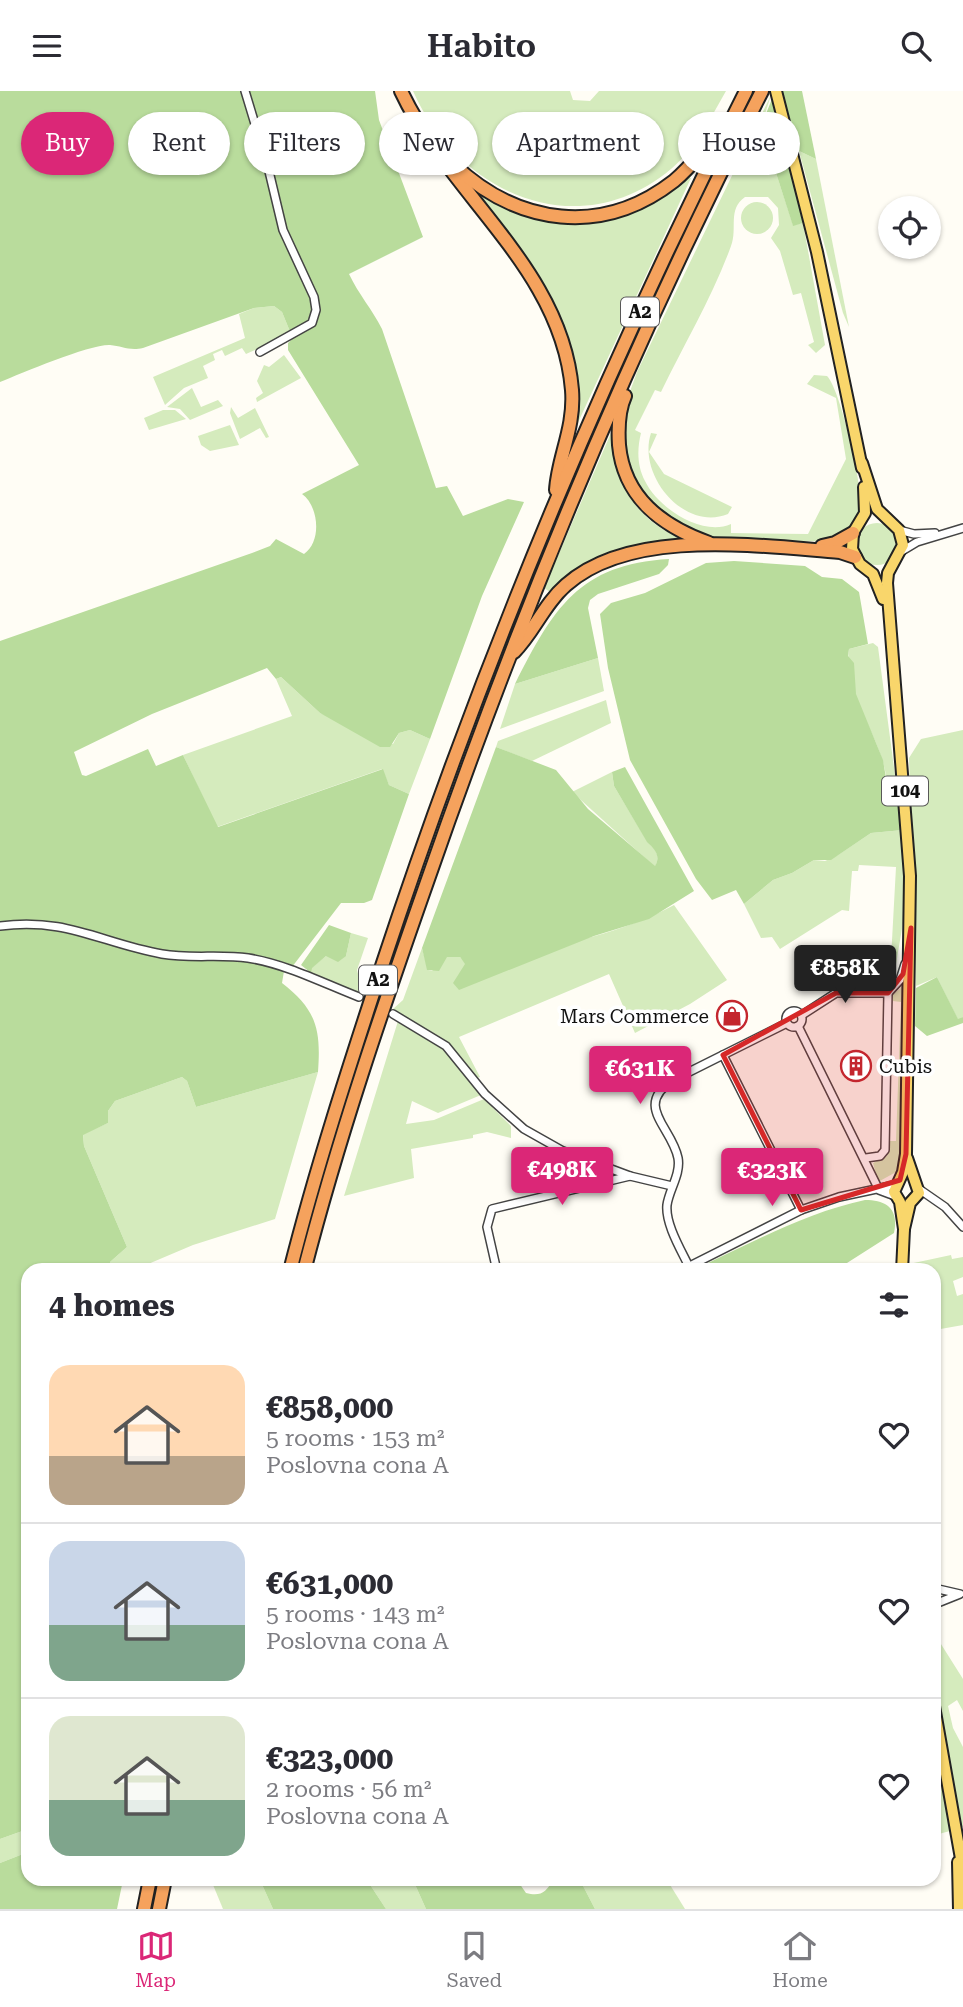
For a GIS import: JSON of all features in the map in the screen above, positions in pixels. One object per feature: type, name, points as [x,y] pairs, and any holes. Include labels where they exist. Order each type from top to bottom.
[{"type":"highway","points":[[401,91],[414,112]]},
{"type":"highway","name":"A2","points":[[736,112],[746,91]]},
{"type":"highway","name":"A2","points":[[306,1263],[392,982],[508,657],[634,361],[762,92]]},
{"type":"highway","points":[[456,175],[531,276],[559,330],[572,393],[569,434],[556,481],[555,505]]},
{"type":"highway","points":[[466,175],[506,203],[540,214],[583,217],[611,212],[655,193],[678,175]]},
{"type":"highway","name":"A2","points":[[292,1263],[344,1084],[403,903],[479,694],[555,505],[626,342],[705,175]]},
{"type":"highway","points":[[634,361],[632,381],[621,404],[618,426],[623,468],[638,497],[657,518],[689,536],[716,545]]},
{"type":"highway","points":[[804,549],[835,543],[853,533]]},
{"type":"highway","points":[[508,657],[523,642],[542,611],[558,593],[594,566],[647,549],[716,545],[840,552],[855,557]]},
{"type":"highway","points":[[144,1909],[149,1886]]},
{"type":"highway","points":[[159,1909],[164,1886]]},
{"type":"main road","points":[[776,91],[817,251],[862,463],[877,509],[899,530],[901,552]]},
{"type":"main road","points":[[862,463],[865,502],[862,522]]},
{"type":"main road","points":[[855,557],[851,541],[853,533],[862,522],[870,519],[887,520]]},
{"type":"main road","name":"104","points":[[901,552],[893,564],[887,583],[908,827],[911,929],[906,1192]]},
{"type":"main road","name":"104","points":[[855,557],[877,580],[888,615]]},
{"type":"main road","points":[[868,568],[876,570],[893,564]]},
{"type":"main road","points":[[902,1263],[906,1192]]},
{"type":"main road","points":[[941,1749],[958,1855],[959,1909]]},
{"type":"main road","points":[[958,1855],[963,1870]]},
{"type":"street","points":[[245,91],[268,167],[283,230],[306,276],[316,310],[312,323],[260,352]]},
{"type":"street","points":[[901,552],[917,542],[963,528]]},
{"type":"street","points":[[899,530],[914,534],[946,532]]},
{"type":"street","points":[[0,926],[27,923],[67,928],[163,954],[248,958],[292,971],[359,997]]},
{"type":"street","points":[[866,1158],[880,1156],[885,1150],[888,993],[903,974],[911,929]]},
{"type":"street","points":[[787,1023],[787,1016],[791,1012],[802,1015],[836,993],[888,993]]},
{"type":"street","points":[[393,1014],[446,1046],[485,1094],[524,1129],[563,1151],[631,1176],[672,1186]]},
{"type":"street","points":[[798,1026],[802,1015]]},
{"type":"street","points":[[688,1263],[668,1214],[678,1157],[656,1113],[654,1104],[658,1091],[673,1080],[787,1023],[798,1026],[866,1158],[879,1190]]},
{"type":"street","points":[[723,1055],[801,1210]]},
{"type":"street","points":[[495,1263],[487,1227],[492,1209],[631,1176]]},
{"type":"street","points":[[700,1263],[801,1210],[839,1197],[879,1190],[906,1192],[937,1202],[963,1227]]},
{"type":"street","points":[[941,1591],[962,1593]]},
{"type":"street","points":[[941,1602],[962,1593]]},
{"type":"highlighted area","points":[[911,928],[906,1154],[900,1180],[801,1210],[723,1055],[836,993],[888,993],[903,974]]},
{"type":"green space","points":[[0,91],[375,91],[379,120],[379,175],[400,175],[423,237],[349,274],[382,329],[436,488],[447,486],[463,516],[508,499],[524,502],[482,596],[430,739],[410,730],[399,733],[390,747],[380,747],[320,713],[281,677],[276,679],[267,668],[152,714],[74,752],[82,775],[86,776],[148,749],[156,766],[183,755],[218,827],[383,769],[389,785],[409,794],[372,900],[364,903],[341,903],[292,967],[270,967],[284,971],[282,983],[310,1012],[319,1044],[318,1072],[196,1107],[187,1081],[182,1077],[115,1101],[108,1111],[108,1123],[83,1135],[84,1146],[127,1247],[110,1263],[21,1263],[21,1832],[0,1839],[0,641],[252,553],[270,546],[276,539],[304,554],[314,541],[316,524],[312,507],[302,494],[359,465],[288,350],[288,343],[297,334],[291,334],[282,312],[274,306],[254,308],[143,348],[100,346],[0,382]]},
{"type":"green space","points":[[413,91],[570,91],[573,100],[590,101],[599,91],[726,91],[714,112],[678,112],[678,163],[664,173],[664,112],[492,112],[492,175],[662,175],[635,192],[598,204],[560,205],[524,197],[490,181],[478,172],[478,112],[425,112]]},
{"type":"green space","points":[[782,91],[802,91],[816,159],[800,151],[800,112],[788,112]]},
{"type":"green space","points":[[772,99],[775,112],[767,112]]},
{"type":"green space","points":[[800,151],[816,159],[849,327]]},
{"type":"green space","points":[[732,175],[777,175],[793,225],[803,223],[825,345],[816,353],[808,345],[814,342],[801,293],[793,295],[780,251],[771,238],[779,225],[778,208],[768,197],[745,197],[736,208],[733,239],[716,283],[661,392],[655,390],[635,430],[641,433],[638,457],[640,469],[651,491],[660,501],[670,510],[694,523],[707,527],[731,524],[731,533],[808,534],[846,459],[836,398],[807,384],[814,375],[827,376],[838,400],[844,419],[859,484],[860,511],[846,534],[820,541],[759,543],[710,537],[680,528],[655,511],[624,463],[624,408],[637,372]]},
{"type":"green space","points":[[777,175],[791,175],[803,223],[793,226]]},
{"type":"green space","points":[[685,176],[691,178],[575,429],[566,340],[474,190],[490,201],[530,217],[567,223],[588,222]]},
{"type":"green space","points":[[757,202],[768,207],[773,218],[768,229],[757,234],[746,229],[741,218],[746,207]]},
{"type":"green space","points":[[274,306],[282,312],[291,334],[246,354],[242,348],[225,356],[222,350],[213,354],[215,360],[203,366],[208,378],[184,388],[165,405],[153,377],[245,338],[239,314],[254,308]]},
{"type":"green space","points":[[284,355],[301,378],[257,402],[256,398],[263,393],[257,381],[264,365],[269,367]]},
{"type":"green space","points":[[192,388],[201,407],[218,400],[223,406],[190,420],[180,409],[167,407]]},
{"type":"green space","points":[[231,407],[238,418],[255,408],[269,437],[266,438],[260,428],[240,439],[230,413]]},
{"type":"green space","points":[[163,410],[175,410],[186,419],[149,430],[144,418]]},
{"type":"green space","points":[[230,425],[239,445],[210,451],[201,445],[198,436]]},
{"type":"green space","points":[[611,433],[620,475],[632,500],[651,521],[667,532],[689,541],[598,558],[550,592],[544,588]]},
{"type":"green space","points":[[651,433],[657,434],[649,452],[664,474],[732,507],[728,514],[711,517],[695,515],[668,496],[651,466],[648,449]]},
{"type":"green space","points":[[877,523],[892,529],[898,544],[892,559],[877,565],[862,559],[856,544],[862,529]]},
{"type":"green space","points":[[669,559],[668,565],[659,574],[598,594],[590,600],[588,608],[598,658],[515,684],[542,634],[572,595],[612,570]]},
{"type":"green space","points":[[734,561],[805,566],[822,577],[842,579],[859,592],[868,644],[849,649],[848,656],[854,663],[856,694],[883,760],[888,790],[897,790],[903,830],[871,833],[831,860],[814,860],[773,880],[744,904],[736,890],[712,900],[696,879],[630,760],[608,668],[600,614],[611,603],[645,593],[706,563]]},
{"type":"green space","points":[[873,643],[878,647],[897,790],[890,792],[882,759],[854,690],[848,662],[849,649]]},
{"type":"green space","points":[[598,658],[604,691],[500,729],[515,684]]},
{"type":"green space","points":[[281,677],[320,713],[393,744],[399,733],[410,730],[430,739],[409,794],[389,785],[382,769],[217,827],[183,755],[292,716],[276,679]]},
{"type":"green space","points":[[606,700],[611,723],[532,761],[496,747],[498,741]]},
{"type":"green space","points":[[963,730],[963,1017],[958,1020],[937,977],[916,986],[909,758],[921,739]]},
{"type":"green space","points":[[496,747],[556,770],[588,809],[655,866],[656,853],[614,786],[612,772],[625,767],[694,891],[649,919],[594,936],[459,990],[453,983],[465,964],[460,957],[447,957],[439,971],[427,970],[422,948]]},
{"type":"green space","points":[[612,772],[614,786],[657,853],[655,867],[572,792]]},
{"type":"green space","points":[[903,830],[905,911],[893,982],[884,982],[882,987],[835,986],[835,976],[890,977],[896,867],[859,865],[858,871],[852,871],[849,911],[842,910],[780,949],[772,937],[761,938],[744,904],[773,880],[814,860],[825,861],[838,855],[871,833]]},
{"type":"green space","points":[[674,905],[727,980],[690,1004],[635,1033],[609,974],[459,1037],[480,1077],[477,1078],[446,1041],[393,1009],[403,1000],[422,948],[428,970],[432,971],[446,957],[460,957],[465,963],[572,942],[624,927]]},
{"type":"green space","points":[[329,925],[351,933],[346,956],[338,962],[326,956],[312,968],[311,973],[301,965]]},
{"type":"green space","points":[[351,933],[368,938],[357,970],[361,985],[359,994],[311,973],[311,968],[326,956],[346,956]]},
{"type":"green space","points":[[906,975],[900,1158],[896,1172],[878,1182],[873,1163],[887,1156],[889,1141],[896,1141],[901,1002],[893,1001],[893,994],[900,989]]},
{"type":"green space","points":[[937,977],[958,1019],[963,1017],[963,1023],[927,1036],[915,1026],[916,988]]},
{"type":"green space","points":[[398,1021],[439,1044],[481,1095],[438,1113],[412,1101],[406,1124],[434,1120],[484,1099],[511,1126],[511,1138],[487,1132],[473,1135],[473,1138],[411,1149],[414,1178],[344,1196]]},
{"type":"green space","points":[[318,1072],[275,1219],[193,1245],[151,1263],[110,1263],[127,1247],[84,1146],[83,1134],[108,1123],[108,1111],[115,1101],[182,1077],[187,1081],[196,1107]]},
{"type":"green space","points":[[865,1200],[885,1204],[890,1207],[895,1218],[894,1233],[847,1263],[708,1263],[785,1227]]},
{"type":"green space","points":[[951,1255],[952,1259],[963,1257],[963,1277],[953,1281],[957,1296],[963,1294],[963,1325],[941,1329],[941,1263],[914,1263]]},
{"type":"green space","points":[[941,1644],[963,1679],[963,1711],[957,1700],[948,1706],[953,1728],[963,1747],[963,1827],[960,1828],[941,1709]]},
{"type":"green space","points":[[941,1776],[950,1831],[941,1833]]},
{"type":"green space","points":[[21,1832],[21,1855],[0,1863],[0,1839]]},
{"type":"green space","points":[[21,1855],[21,1886],[122,1886],[117,1909],[0,1909],[0,1863]]},
{"type":"green space","points":[[213,1886],[263,1886],[273,1909],[223,1909]]},
{"type":"green space","points":[[263,1886],[371,1886],[386,1909],[273,1909]]},
{"type":"green space","points":[[371,1886],[416,1886],[426,1909],[386,1909]]},
{"type":"green space","points":[[416,1886],[521,1886],[526,1893],[539,1894],[548,1886],[583,1886],[595,1909],[426,1909]]},
{"type":"green space","points":[[583,1886],[671,1886],[685,1909],[595,1909]]},
{"type":"place","name":"Mars Commerce","points":[[732,1016]]},
{"type":"place","name":"Cubis","points":[[856,1066]]}]
